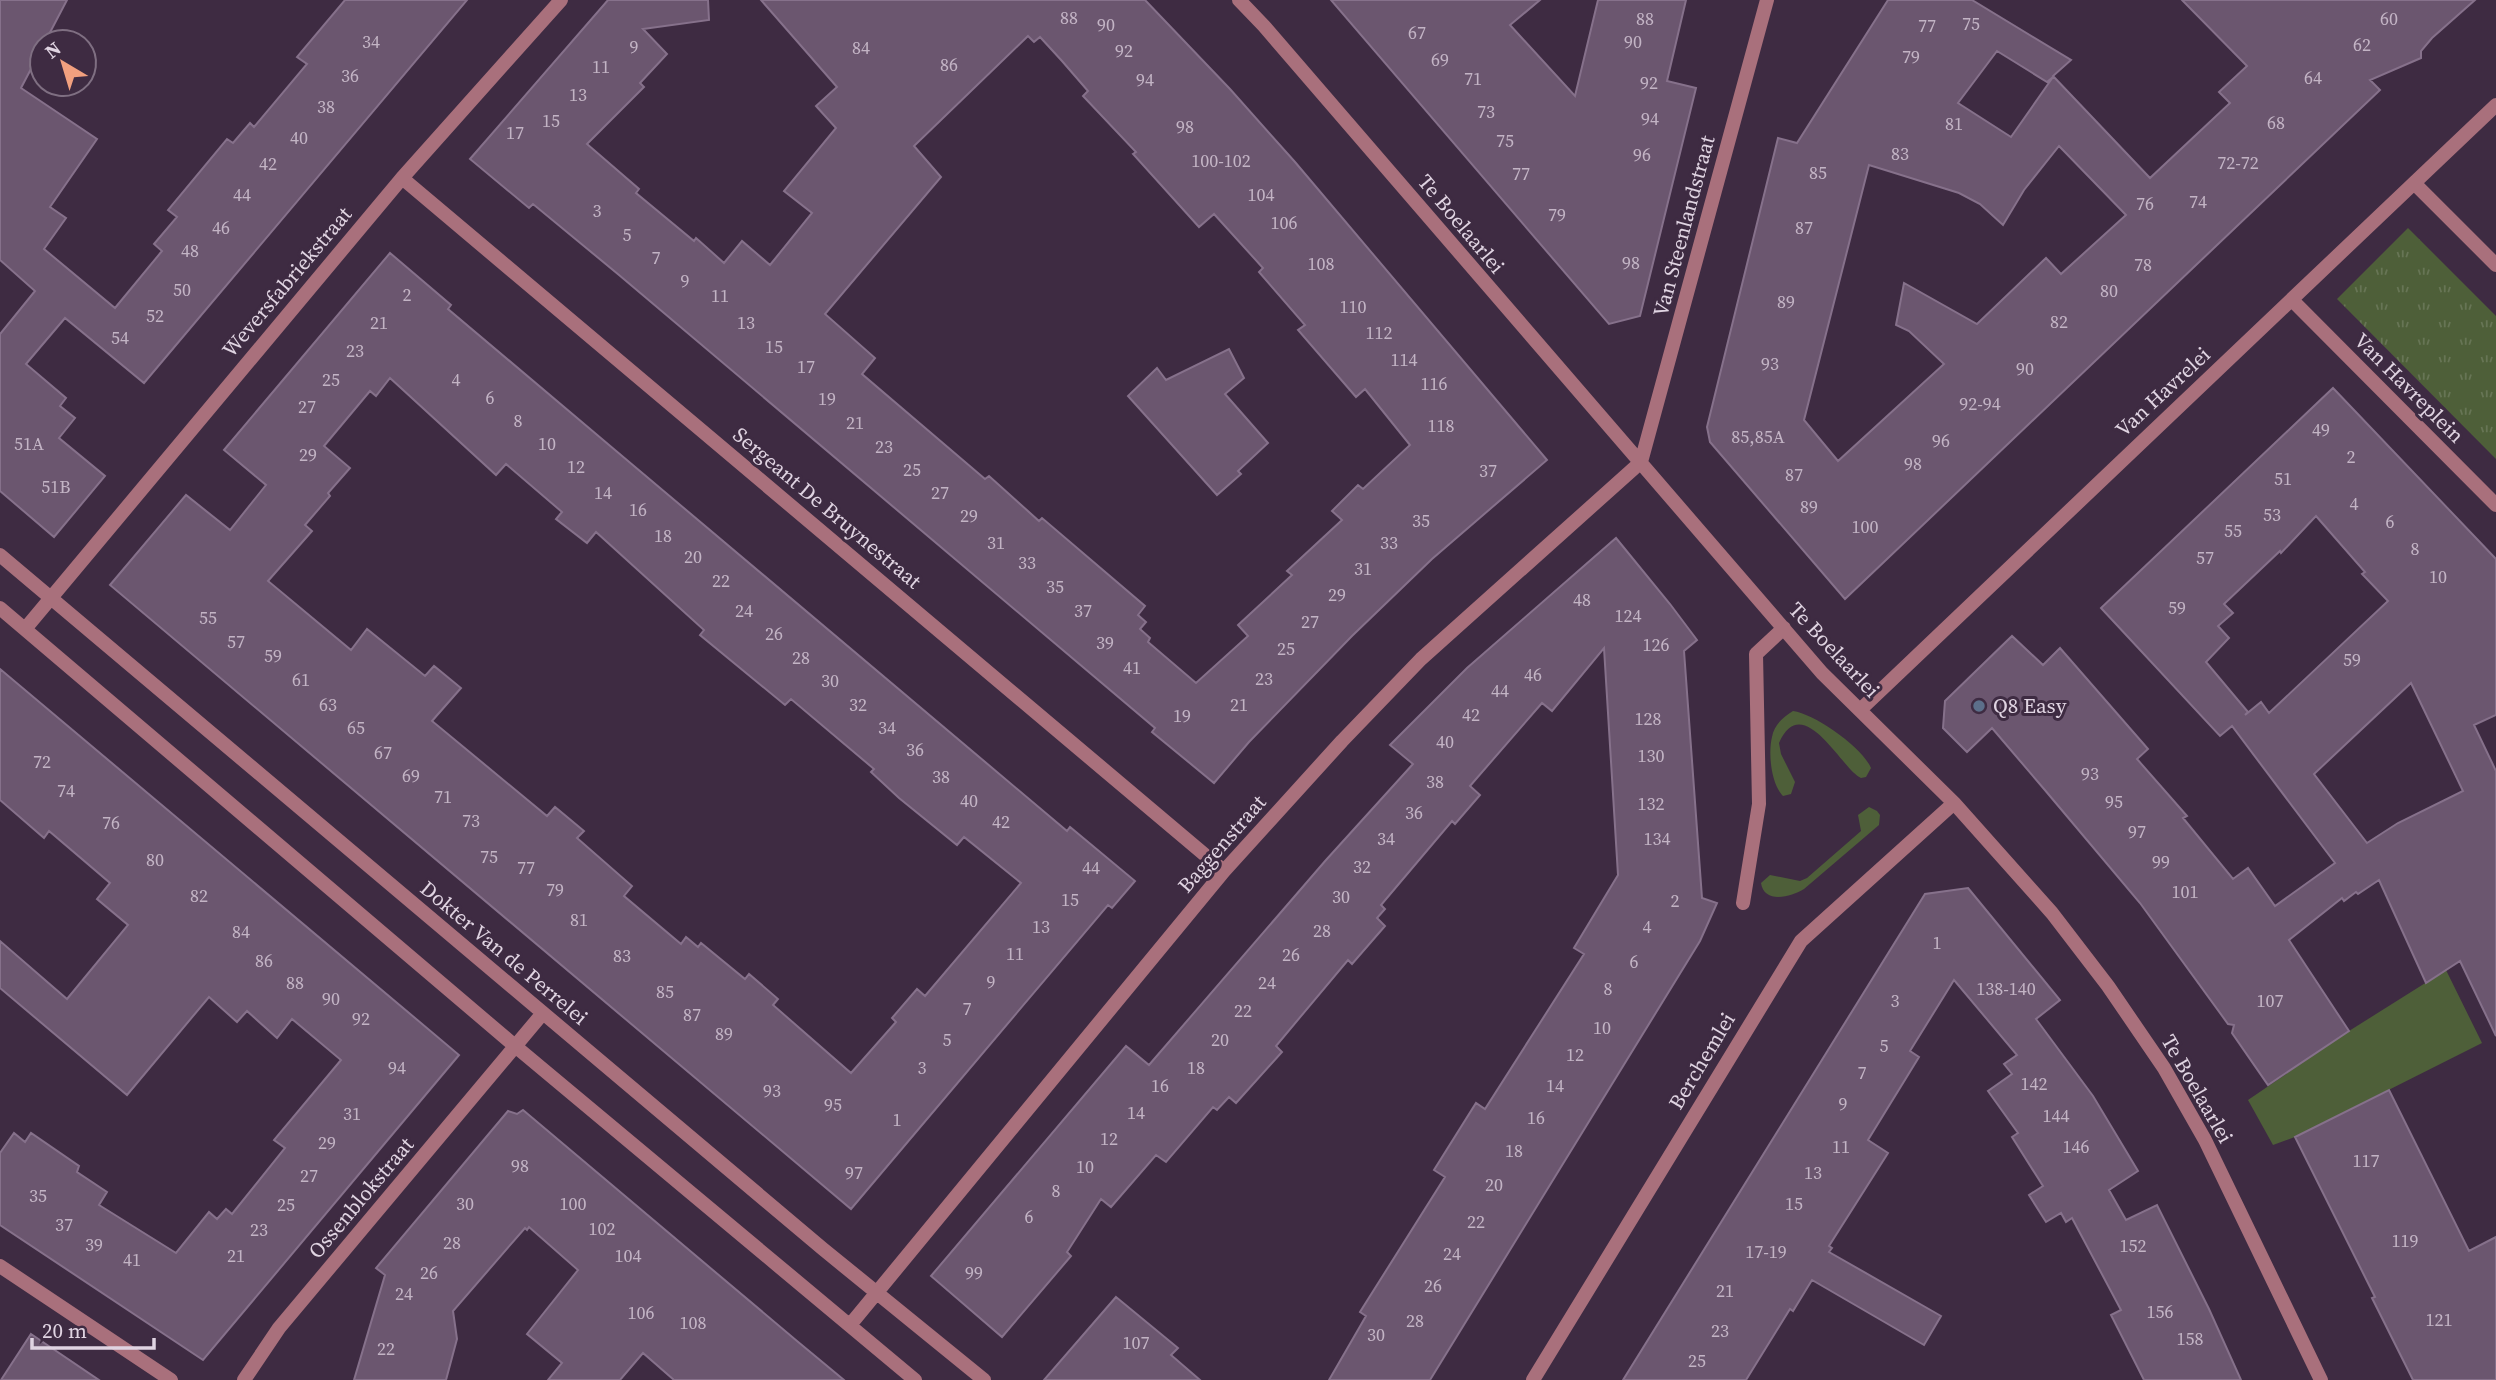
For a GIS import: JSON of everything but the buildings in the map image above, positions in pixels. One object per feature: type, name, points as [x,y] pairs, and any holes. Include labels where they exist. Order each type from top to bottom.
[{"type":"street","name":"Weversfabriekstraat","points":[[25,629],[402,178],[561,0]]},
{"type":"street","name":"Te Boelaarlei","points":[[1239,0],[1642,462],[1822,673],[1954,803],[2052,913],[2108,986],[2164,1068],[2205,1140],[2321,1380]]},
{"type":"street","name":"Van Steenlandstraat","points":[[1642,462],[1767,0]]},
{"type":"street","name":"Van Havrelei","points":[[1860,710],[2496,105]]},
{"type":"street","name":"Sergeant De Bruynestraat","points":[[402,178],[1224,872]]},
{"type":"street","points":[[2414,183],[2496,265]]},
{"type":"street","name":"Van Havreplein","points":[[2292,300],[2496,505]]},
{"type":"street","name":"Baggenstraat","points":[[850,1325],[1224,872],[1342,741],[1421,659],[1642,462]]},
{"type":"street","name":"Dokter Van de Perrelei","points":[[0,555],[543,1013],[984,1380]]},
{"type":"street","points":[[0,608],[515,1046],[915,1380]]},
{"type":"street","points":[[1743,903],[1759,804],[1756,654],[1784,628]]},
{"type":"street","name":"Berchemlei","points":[[1533,1380],[1801,941],[1954,803]]},
{"type":"street","name":"Ossenblokstraat","points":[[244,1380],[279,1328],[543,1013]]},
{"type":"street","points":[[0,1266],[171,1380]]},
{"type":"green space","points":[[2408,228],[2496,316],[2496,459],[2337,299]]},
{"type":"green space","points":[[1793,711],[1825,725],[1858,751],[1871,768],[1866,777],[1861,778],[1853,772],[1822,737],[1810,728],[1799,725],[1789,729],[1779,743],[1781,754],[1795,782],[1791,794],[1783,796],[1773,776],[1771,744],[1777,725]]},
{"type":"green space","points":[[1869,807],[1880,815],[1879,825],[1804,889],[1779,897],[1763,890],[1761,883],[1770,875],[1800,881],[1807,878],[1861,831],[1858,815]]},
{"type":"green space","points":[[2446,970],[2482,1043],[2295,1137],[2273,1145],[2248,1100],[2349,1031]]},
{"type":"place","name":"Q8 Easy","points":[[1979,706]]}]
